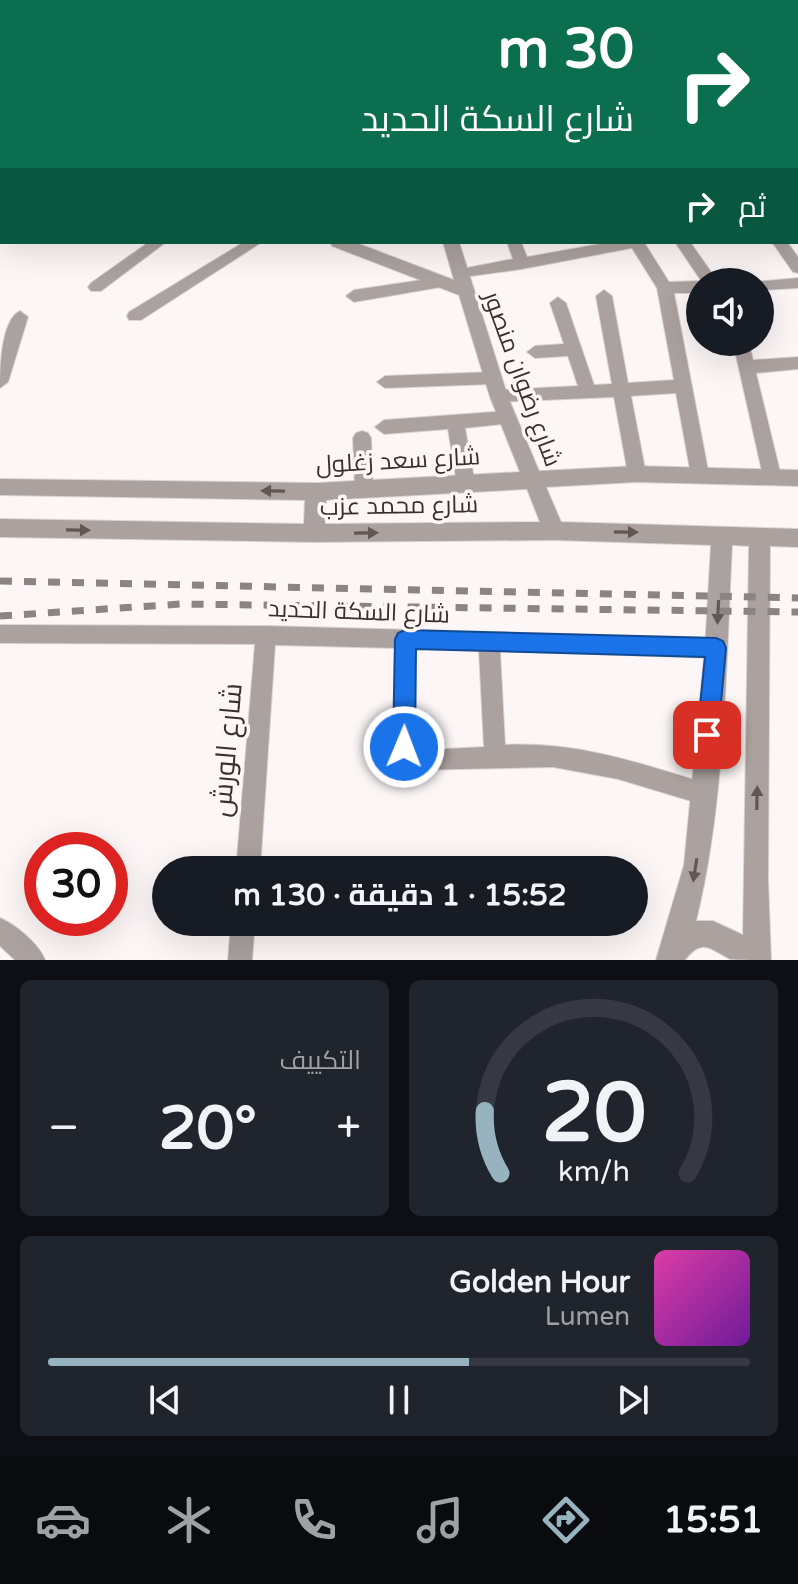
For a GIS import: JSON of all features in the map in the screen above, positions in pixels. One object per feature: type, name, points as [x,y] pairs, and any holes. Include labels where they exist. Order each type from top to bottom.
[{"type":"street","points":[[96,287],[156,244]]},
{"type":"street","points":[[135,316],[252,244]]},
{"type":"street","points":[[343,244],[442,282]]},
{"type":"street","name":"شارع رضوان منصور","points":[[452,244],[499,397],[554,531]]},
{"type":"street","points":[[515,244],[522,264]]},
{"type":"street","points":[[354,296],[442,282],[463,283],[522,264],[627,244]]},
{"type":"street","points":[[639,244],[665,288],[700,475]]},
{"type":"street","points":[[683,244],[700,268]]},
{"type":"street","points":[[774,283],[798,280],[780,244]]},
{"type":"street","points":[[665,288],[686,287]]},
{"type":"street","points":[[604,296],[637,474]]},
{"type":"street","points":[[558,303],[588,392]]},
{"type":"street","points":[[0,382],[5,349],[20,317]]},
{"type":"street","points":[[535,352],[574,350]]},
{"type":"street","points":[[744,356],[772,476]]},
{"type":"street","points":[[747,367],[798,363]]},
{"type":"street","points":[[385,382],[493,378]]},
{"type":"street","points":[[499,397],[684,386]]},
{"type":"street","points":[[384,427],[507,418]]},
{"type":"street","points":[[455,422],[466,484]]},
{"type":"street","points":[[362,438],[364,489]]},
{"type":"street","name":"شارع سعد زغلول","points":[[0,487],[316,492],[637,474],[798,478]]},
{"type":"street","points":[[314,533],[316,492]]},
{"type":"street","name":"شارع محمد عزب","points":[[0,528],[314,533],[554,531],[798,538]]},
{"type":"street","points":[[670,960],[697,865],[716,648],[722,534]]},
{"type":"street","points":[[757,960],[755,879],[760,535]]},
{"type":"street","name":"شارع السكة الحديد","points":[[0,634],[266,635],[716,648]]},
{"type":"street","name":"شارع الورش","points":[[249,856],[266,635]]},
{"type":"street","points":[[405,639],[404,747],[408,756],[418,760],[495,755],[546,756],[597,763],[701,793]]},
{"type":"street","points":[[489,642],[495,755]]},
{"type":"street","points":[[0,930],[33,960]]},
{"type":"street","points":[[670,960],[677,946],[689,937],[704,933],[735,943],[750,960]]},
{"type":"street","points":[[240,960],[242,936]]},
{"type":"railway","points":[[0,581],[798,598]]},
{"type":"railway","points":[[0,616],[181,604],[798,612]]},
{"type":"route","points":[[404,747],[405,639],[716,648],[707,735]]}]
